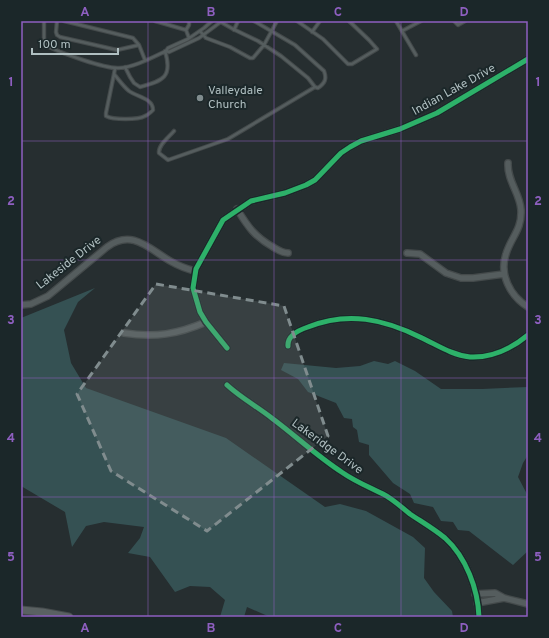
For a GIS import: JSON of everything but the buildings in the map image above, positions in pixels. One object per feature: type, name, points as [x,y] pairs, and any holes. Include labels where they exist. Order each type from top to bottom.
[{"type":"street","name":"Indian Lake Drive","points":[[227,348],[206,322],[200,312],[193,288],[195,271],[218,227],[225,218],[251,201],[285,193],[306,185],[315,180],[340,153],[350,147],[361,141],[400,130],[438,113],[528,59]]},
{"type":"street","points":[[508,163],[508,174],[519,198],[521,215],[517,233],[505,255],[504,274],[514,295],[528,307]]},
{"type":"street","points":[[237,209],[255,236],[283,253],[288,253]]},
{"type":"street","name":"Lakeside Drive","points":[[21,305],[39,301],[48,296],[107,247],[114,242],[122,240],[142,243],[173,263],[195,271]]},
{"type":"street","points":[[407,253],[420,254],[446,273],[461,278],[504,274]]},
{"type":"street","points":[[288,346],[291,336],[302,329],[327,321],[349,318],[365,319],[391,325],[403,329],[452,353],[470,357],[486,356],[503,351],[510,348],[528,335]]},
{"type":"street","points":[[124,333],[152,335],[169,334],[206,322]]},
{"type":"street","name":"Lakeridge Drive","points":[[227,386],[274,419],[300,442],[336,468],[360,484],[384,494],[446,539],[464,562],[472,581],[479,617]]},
{"type":"street","points":[[475,594],[495,593],[504,598],[528,604]]},
{"type":"street","points":[[477,603],[504,598]]},
{"type":"street","points":[[21,610],[69,617]]},
{"type":"lane","points":[[44,21],[44,38],[47,46],[105,67],[115,68],[125,67],[166,51],[168,48],[200,31],[212,21]]},
{"type":"lane","points":[[57,21],[56,32],[60,37],[117,50],[138,44]]},
{"type":"lane","points":[[64,21],[133,38],[138,44],[146,60]]},
{"type":"lane","points":[[155,21],[186,30]]},
{"type":"lane","points":[[186,30],[189,25],[189,21]]},
{"type":"lane","points":[[234,30],[238,21]]},
{"type":"lane","points":[[174,131],[159,150],[159,153],[168,160],[228,139],[315,87],[318,88],[326,80],[324,71],[295,45],[254,21]]},
{"type":"lane","points":[[200,31],[203,35],[250,58],[253,58],[264,45],[278,21]]},
{"type":"lane","points":[[297,21],[323,39],[348,64],[352,64],[377,49],[349,21]]},
{"type":"lane","points":[[312,32],[320,21]]},
{"type":"lane","points":[[396,21],[416,55]]},
{"type":"lane","points":[[402,31],[421,21]]},
{"type":"lane","points":[[454,21],[458,24],[464,21]]},
{"type":"lane","points":[[166,51],[169,52],[203,35],[221,22],[264,45],[296,67],[315,87]]},
{"type":"lane","points":[[186,30],[189,38]]},
{"type":"lane","points":[[125,67],[134,83],[140,87],[148,85],[166,76],[168,73],[169,66],[166,51]]},
{"type":"lane","points":[[114,74],[130,91],[148,100],[153,107],[153,110],[140,118],[113,118],[106,116],[115,68]]},
{"type":"highlighted area","points":[[156,284],[284,306],[328,436],[207,531],[111,471],[77,394]]},
{"type":"water","points":[[95,288],[78,302],[64,330],[71,363],[86,388],[226,438],[325,507],[340,504],[366,511],[413,537],[425,548],[424,578],[434,592],[452,611],[453,617],[270,617],[247,607],[244,617],[220,617],[225,600],[210,587],[190,586],[175,592],[150,557],[128,553],[140,538],[144,527],[104,522],[86,526],[72,547],[65,512],[21,486],[21,318]]},
{"type":"water","points":[[374,361],[388,364],[395,361],[415,371],[441,389],[528,387],[528,455],[523,463],[518,477],[528,496],[528,551],[513,565],[469,531],[458,530],[453,522],[441,521],[433,507],[414,503],[410,494],[393,483],[369,455],[369,445],[359,442],[357,430],[353,427],[352,419],[344,418],[336,403],[308,392],[298,379],[281,370],[284,363],[336,368],[360,366]]},
{"type":"cycle path","points":[[227,348],[206,322],[200,312],[193,288],[196,269],[223,220],[251,201],[285,193],[306,185],[315,180],[341,153],[350,147],[361,141],[400,129],[437,113],[528,59]]},
{"type":"cycle path","points":[[288,346],[289,339],[301,330],[323,322],[352,318],[366,319],[394,326],[408,331],[451,352],[470,357],[486,356],[501,352],[528,335]]},
{"type":"cycle path","points":[[227,385],[334,467],[353,479],[390,498],[445,538],[459,554],[470,574],[476,596],[479,617]]},
{"type":"place","name":"Valleydale Church","points":[[200,98]]}]
